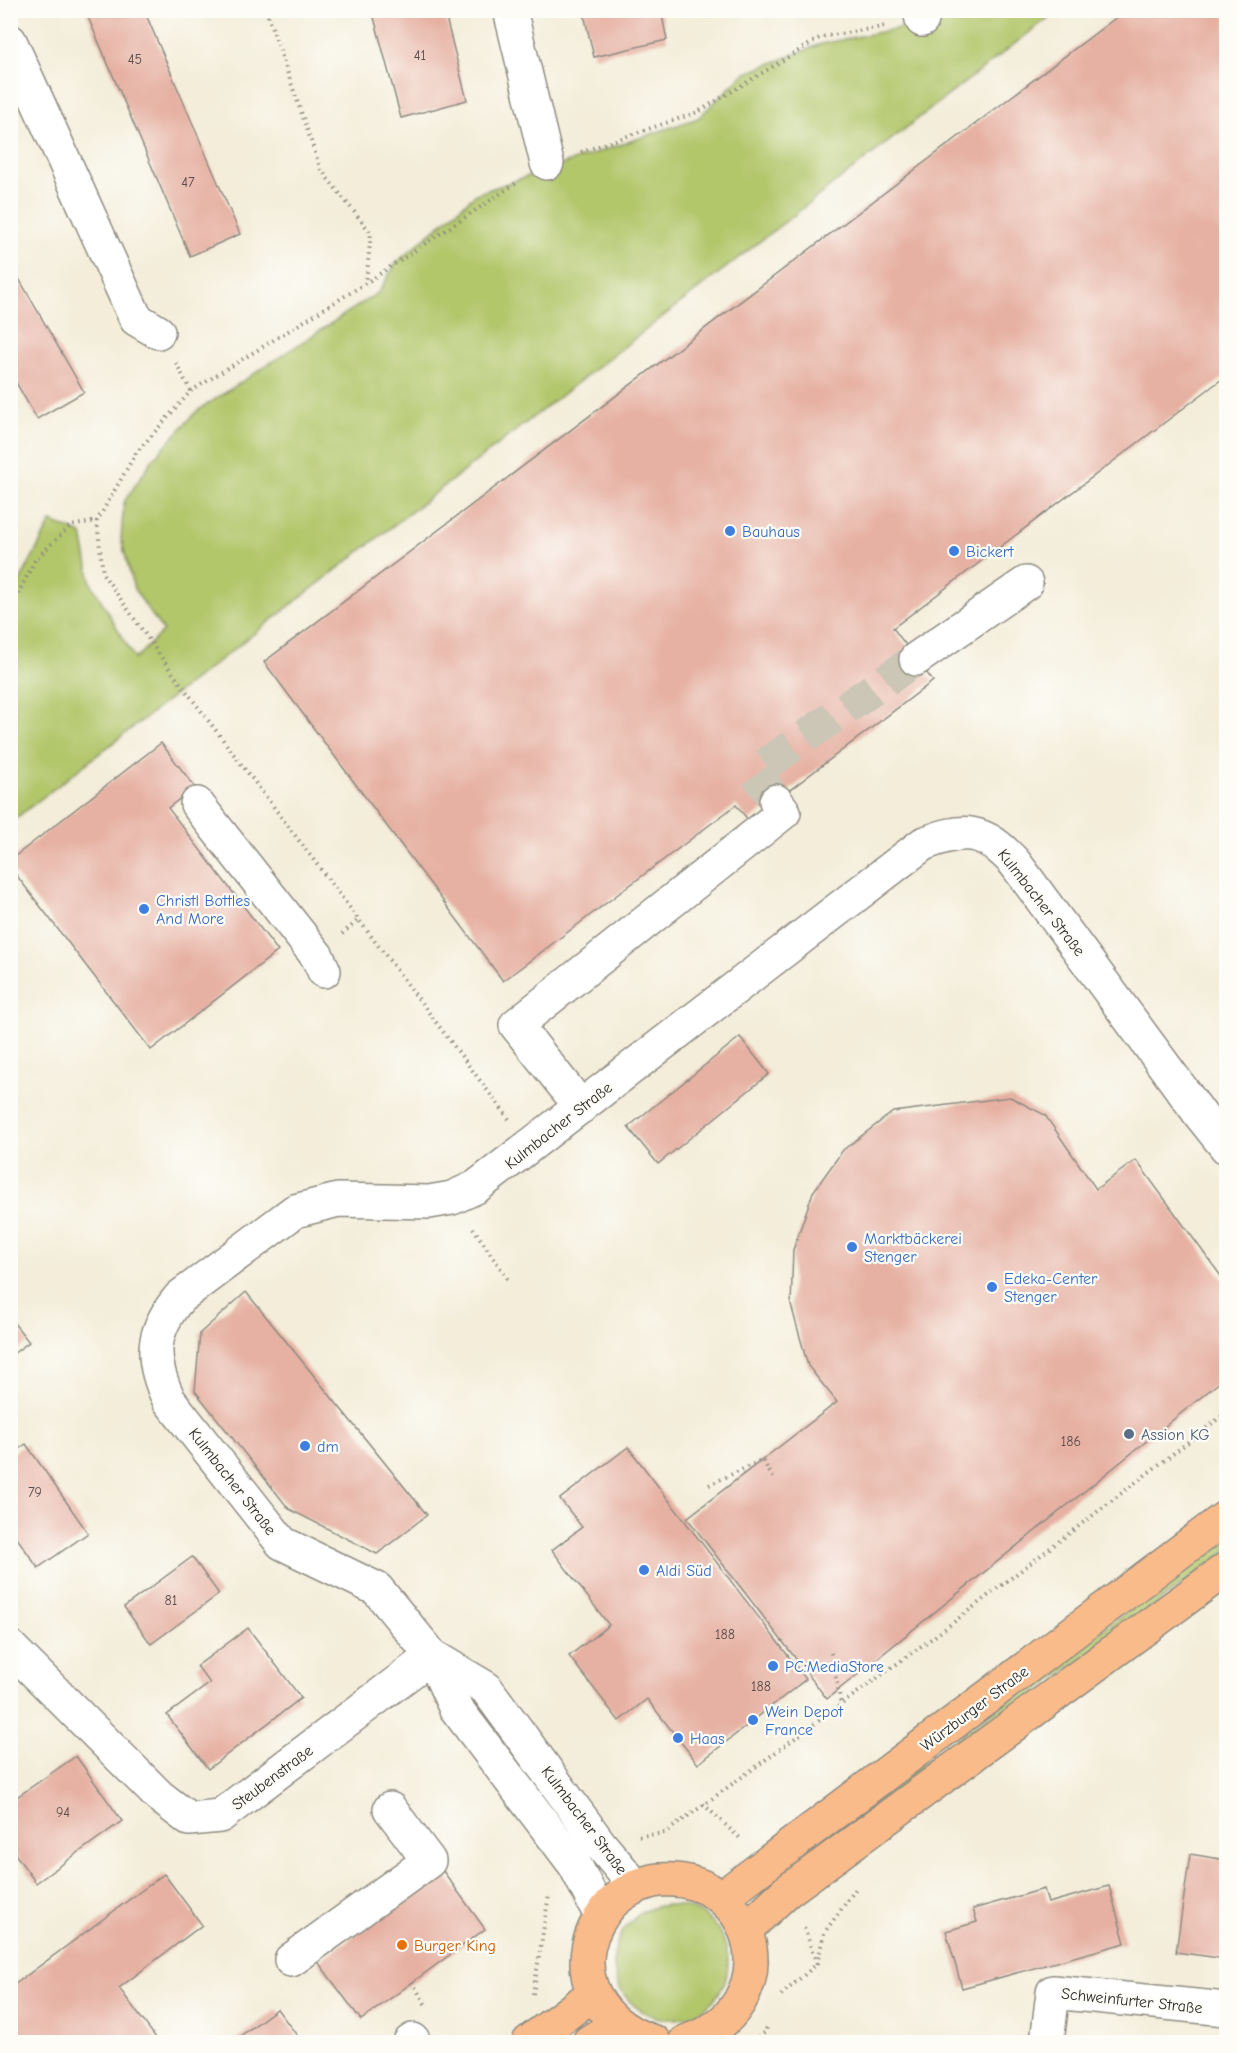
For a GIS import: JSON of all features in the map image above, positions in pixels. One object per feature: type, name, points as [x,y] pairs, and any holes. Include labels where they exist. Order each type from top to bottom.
[{"type":"main road","name":"Würzburger Straße","points":[[721,1898],[1227,1517]]},
{"type":"main road","points":[[745,1930],[786,1892],[1227,1569]]},
{"type":"main road","points":[[654,2043],[634,2036],[616,2025],[603,2011],[593,1994],[588,1974],[587,1954],[592,1934],[601,1916],[616,1899],[636,1887],[657,1880],[680,1880],[702,1886],[721,1898],[735,1912],[745,1930],[751,1964],[742,2000],[727,2020],[713,2030],[685,2043]]},
{"type":"main road","points":[[535,2038],[593,1994]]},
{"type":"main road","points":[[589,2043],[616,2025]]},
{"type":"street","points":[[510,10],[547,163]]},
{"type":"street","points":[[10,41],[136,319],[158,332]]},
{"type":"street","points":[[916,659],[1026,583]]},
{"type":"street","points":[[581,1107],[516,1024],[784,812],[776,801]]},
{"type":"street","points":[[197,804],[317,956],[324,971]]},
{"type":"street","name":"Kulmbacher Straße","points":[[601,1916],[575,1865],[455,1707],[432,1656],[377,1589],[282,1543],[169,1400],[157,1374],[155,1343],[168,1311],[180,1297],[296,1211],[338,1200],[429,1202],[452,1198],[476,1187],[530,1148],[923,844],[950,833],[973,834],[998,844],[1015,863],[1227,1147]]},
{"type":"street","name":"Steubenstraße","points":[[10,1647],[159,1796],[189,1819],[220,1816],[432,1656]]},
{"type":"street","name":"Kulmbacher Straße","points":[[432,1656],[486,1688],[600,1844],[636,1887]]},
{"type":"street","points":[[291,1960],[429,1861],[390,1809]]},
{"type":"street","name":"Schweinfurter Straße","points":[[1047,2043],[1053,1992],[1227,2009]]},
{"type":"path","points":[[266,10],[321,170],[371,232],[366,283]]},
{"type":"path","points":[[530,1148],[168,667],[103,574],[97,521],[136,453],[191,391],[366,283],[547,163],[698,112],[821,37],[921,15]]},
{"type":"path","points":[[10,610],[35,560],[70,526],[97,521]]},
{"type":"path","points":[[452,1198],[509,1281]]},
{"type":"path","points":[[600,1844],[606,1839],[666,1833],[1227,1413]]},
{"type":"path","points":[[709,1485],[762,1460],[774,1479]]},
{"type":"path","points":[[831,1653],[841,1704]]},
{"type":"path","points":[[535,2038],[529,2016],[551,1887],[575,1865]]},
{"type":"green space","points":[[952,11],[1057,11],[11,822],[11,598],[51,522],[82,534],[91,583],[135,659],[163,631],[134,589],[121,539],[124,502],[153,459],[197,411],[379,292],[396,263],[476,194],[698,118],[744,74],[821,44],[940,20]]},
{"type":"green space","points":[[1226,1538],[1226,1552],[790,1876],[784,1867]]},
{"type":"green space","points":[[671,1905],[693,1909],[711,1922],[724,1940],[728,1962],[724,1984],[711,2002],[693,2015],[671,2019],[649,2015],[631,2002],[618,1984],[614,1962],[618,1940],[631,1922],[649,1909]]},
{"type":"building","points":[[85,10],[144,10],[240,234],[190,256]]},
{"type":"building","points":[[372,10],[444,10],[467,100],[401,118]]},
{"type":"building","points":[[583,10],[661,10],[667,40],[594,57]]},
{"type":"building","name":"Bauhaus","points":[[1126,10],[1226,10],[1226,376],[893,628],[933,681],[749,821],[736,805],[503,981],[264,662]]},
{"type":"building","points":[[10,263],[84,392],[37,419],[10,372]]},
{"type":"building","name":"Christl Bottles And More","points":[[161,743],[195,787],[168,808],[278,951],[151,1050],[10,867],[10,860]]},
{"type":"building","points":[[740,1037],[769,1074],[658,1164],[628,1127]]},
{"type":"building","points":[[1010,1097],[1045,1115],[1096,1189],[1136,1160],[1226,1283],[1226,1377],[827,1699],[687,1518],[837,1402],[808,1366],[791,1305],[793,1250],[813,1192],[843,1150],[893,1112]]},
{"type":"building","name":"dm","points":[[246,1292],[427,1515],[377,1554],[289,1509],[195,1391],[200,1333]]},
{"type":"building","points":[[10,1318],[29,1342],[10,1356]]},
{"type":"building","points":[[26,1444],[88,1533],[38,1568],[10,1528],[10,1455]]},
{"type":"building","points":[[628,1447],[806,1679],[698,1764],[647,1699],[619,1721],[569,1656],[609,1625],[552,1550],[582,1527],[560,1499]]},
{"type":"building","points":[[192,1557],[219,1594],[151,1644],[124,1607]]},
{"type":"building","points":[[248,1628],[301,1698],[208,1769],[167,1715],[210,1683],[197,1666]]},
{"type":"building","points":[[76,1756],[122,1821],[36,1883],[10,1847],[10,1802]]},
{"type":"building","points":[[1190,1854],[1226,1860],[1226,1959],[1176,1952]]},
{"type":"building","name":"Burger King","points":[[443,1871],[485,1929],[361,2020],[318,1962]]},
{"type":"building","points":[[164,1874],[202,1925],[119,1988],[159,2042],[10,2042],[10,1988]]},
{"type":"building","points":[[1109,1886],[1125,1943],[962,1988],[946,1931],[977,1922],[973,1909],[1044,1889],[1048,1903]]},
{"type":"building","points":[[277,2009],[302,2042],[232,2042]]},
{"type":"tunnel","points":[[776,801],[755,772],[916,659]]},
{"type":"place","name":"Bauhaus","points":[[730,531]]},
{"type":"place","name":"Bickert","points":[[954,551]]},
{"type":"place","name":"Christl Bottles And More","points":[[144,909]]},
{"type":"place","name":"Marktbäckerei Stenger","points":[[852,1247]]},
{"type":"place","name":"Edeka-Center Stenger","points":[[992,1287]]},
{"type":"place","name":"Assion KG","points":[[1129,1434]]},
{"type":"place","name":"dm","points":[[305,1446]]},
{"type":"place","name":"Aldi Süd","points":[[644,1570]]},
{"type":"place","name":"PC:MediaStore","points":[[773,1666]]},
{"type":"place","name":"Wein Depot France","points":[[753,1720]]},
{"type":"place","name":"Haas","points":[[678,1738]]},
{"type":"place","name":"Burger King","points":[[402,1945]]}]
